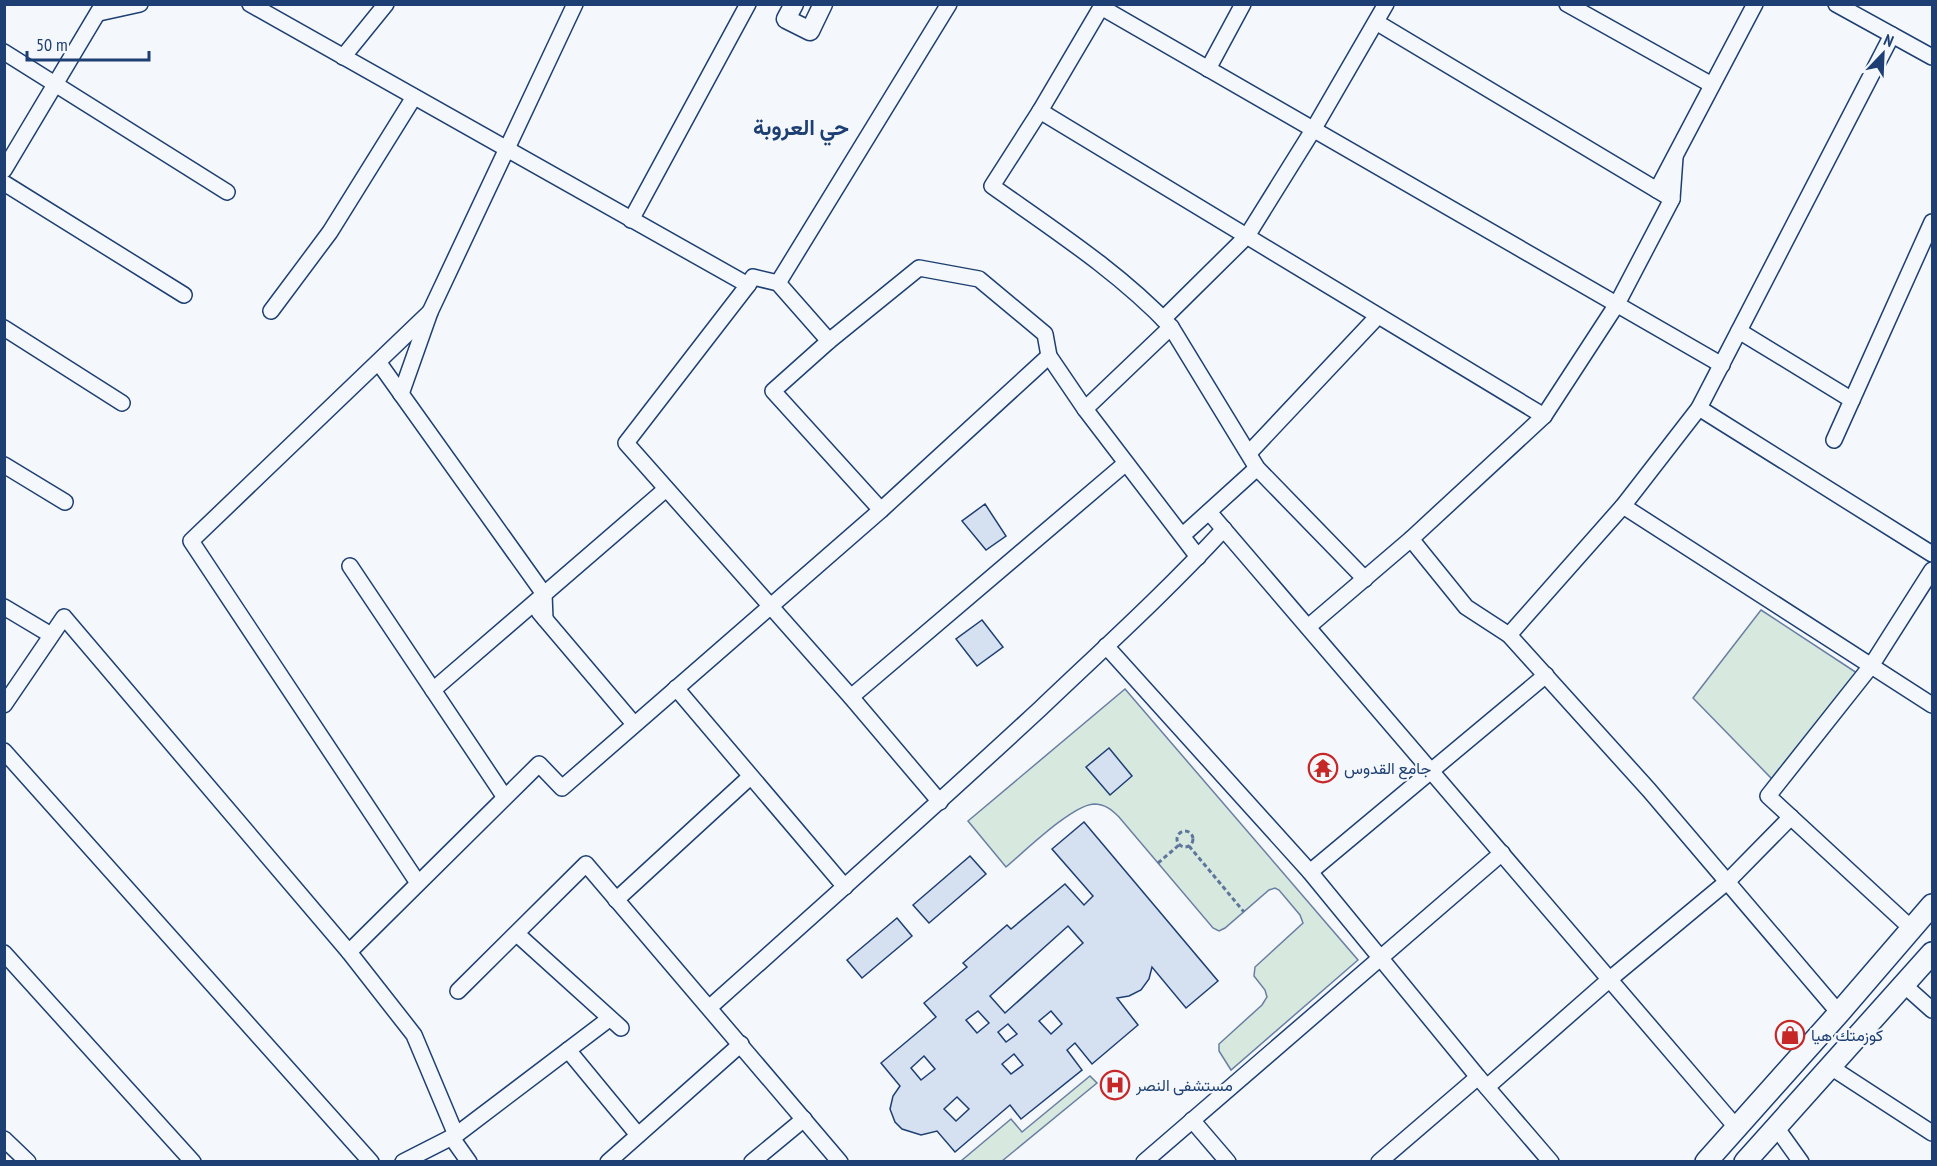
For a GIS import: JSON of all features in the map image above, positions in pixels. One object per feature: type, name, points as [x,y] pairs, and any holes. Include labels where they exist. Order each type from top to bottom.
[{"type":"main road","points":[[1706,1161],[1932,905]]},
{"type":"main road","points":[[1745,1161],[1932,953]]},
{"type":"street","points":[[4,171],[101,9],[140,4]]},
{"type":"street","points":[[250,4],[748,285]]},
{"type":"street","points":[[343,57],[386,4]]},
{"type":"street","points":[[401,394],[430,312],[575,4]]},
{"type":"street","points":[[631,220],[748,4]]},
{"type":"street","points":[[790,12],[810,31],[823,4]]},
{"type":"street","points":[[777,284],[949,4]]},
{"type":"street","points":[[1208,69],[1243,4]]},
{"type":"street","points":[[1084,409],[1247,236],[1313,130],[1386,4]]},
{"type":"street","points":[[1567,4],[1712,85]]},
{"type":"street","points":[[1657,190],[1755,4]]},
{"type":"street","points":[[1836,4],[1932,57]]},
{"type":"street","points":[[1365,579],[1257,468],[1167,323],[1122,281],[992,186],[1040,111],[1102,6],[1722,365]]},
{"type":"street","points":[[1376,22],[1672,200]]},
{"type":"street","points":[[1509,635],[1623,506],[1700,408],[1892,35]]},
{"type":"street","points":[[4,52],[227,192]]},
{"type":"street","points":[[271,311],[330,232],[414,97]]},
{"type":"street","points":[[1040,111],[1544,416]]},
{"type":"street","points":[[1308,627],[1410,539],[1544,416],[1617,304],[1672,200],[1675,158]]},
{"type":"street","points":[[4,183],[184,295]]},
{"type":"street","points":[[1834,440],[1928,244],[1932,222]]},
{"type":"street","points":[[881,510],[772,391],[919,268],[979,279],[1045,334],[1049,356],[1084,409],[1198,557]]},
{"type":"street","points":[[829,341],[777,284],[753,276],[626,444],[851,697],[940,802]]},
{"type":"street","points":[[418,884],[191,541],[430,312]]},
{"type":"street","points":[[1249,453],[1378,316]]},
{"type":"street","points":[[4,328],[122,403]]},
{"type":"street","points":[[1739,331],[1852,400]]},
{"type":"street","points":[[349,952],[504,796],[539,764],[562,788],[881,510],[1049,356]]},
{"type":"street","points":[[379,363],[538,599],[545,619],[634,724]]},
{"type":"street","points":[[1700,408],[1932,554]]},
{"type":"street","points":[[851,697],[1126,463]]},
{"type":"street","points":[[4,465],[65,502]]},
{"type":"street","points":[[1183,535],[1257,468]]},
{"type":"street","points":[[433,690],[666,489]]},
{"type":"street","points":[[1623,506],[1932,705]]},
{"type":"street","points":[[1209,512],[1736,1127]]},
{"type":"street","points":[[710,1007],[940,802],[1106,646],[1224,529]]},
{"type":"street","points":[[1410,539],[1466,607],[1509,635],[1546,675],[1728,881],[1839,1013]]},
{"type":"street","points":[[350,566],[504,796]]},
{"type":"street","points":[[1911,928],[1768,796],[1871,666],[1932,570]]},
{"type":"street","points":[[4,607],[51,635]]},
{"type":"street","points":[[4,705],[64,617],[349,952],[414,1035],[454,1136],[469,1161]]},
{"type":"street","points":[[1106,646],[1310,872],[1482,1082],[1551,1161]]},
{"type":"street","points":[[1310,872],[1546,675]]},
{"type":"street","points":[[676,688],[845,887]]},
{"type":"street","points":[[4,751],[371,1161]]},
{"type":"street","points":[[616,900],[750,777]]},
{"type":"street","points":[[1379,1161],[1482,1082],[1728,881],[1791,817]]},
{"type":"street","points":[[1144,1161],[1502,853]]},
{"type":"street","points":[[458,991],[586,864],[840,1161]]},
{"type":"street","points":[[404,1161],[454,1136],[568,1050],[615,1023],[517,934]]},
{"type":"street","points":[[4,953],[193,1161]]},
{"type":"street","points":[[1904,985],[1932,1010]]},
{"type":"street","points":[[608,1161],[741,1044]]},
{"type":"street","points":[[568,1050],[638,1135]]},
{"type":"street","points":[[1829,1066],[1932,1133]]},
{"type":"street","points":[[752,1161],[804,1119]]},
{"type":"street","points":[[1192,1120],[1228,1161]]},
{"type":"street","points":[[1776,1127],[1801,1161]]},
{"type":"street","points":[[4,1139],[28,1161]]},
{"type":"path","points":[[1186,831],[1193,836],[1193,842],[1189,846],[1184,848],[1179,845],[1177,835],[1181,832],[1186,831]]},
{"type":"path","points":[[1158,863],[1179,845]]},
{"type":"path","points":[[1189,846],[1244,912]]},
{"type":"shaded area","points":[[1761,610],[1857,673],[1772,779],[1693,698]]},
{"type":"shaded area","points":[[1125,689],[1358,960],[1231,1070],[1219,1051],[1219,1044],[1262,1005],[1267,997],[1265,990],[1254,976],[1255,967],[1303,923],[1300,915],[1279,890],[1275,888],[1269,890],[1219,931],[1213,928],[1119,817],[1105,806],[1094,804],[1085,806],[1061,820],[1006,867],[968,821]]},
{"type":"shaded area","points":[[1090,1076],[1097,1083],[1002,1161],[961,1161],[1011,1119],[1022,1132]]},
{"type":"building","points":[[985,504],[1006,536],[986,550],[962,521]]},
{"type":"building","points":[[982,620],[1003,647],[977,666],[956,639]]},
{"type":"building","points":[[1109,748],[1132,776],[1110,795],[1086,767]]},
{"type":"building","points":[[1084,822],[1218,981],[1186,1008],[1152,967],[1149,979],[1141,990],[1129,996],[1117,998],[1138,1025],[1092,1064],[1075,1043],[1067,1050],[1082,1070],[1021,1119],[1010,1105],[955,1152],[937,1131],[921,1135],[902,1129],[895,1122],[890,1109],[893,1096],[900,1086],[881,1063],[936,1017],[924,1003],[967,967],[963,963],[1007,925],[1011,929],[1065,884],[1084,905],[1093,896],[1052,849]],"holes":[[[1068,926],[1083,943],[1005,1013],[990,996]],[[978,1011],[989,1023],[977,1033],[966,1020]],[[1051,1011],[1062,1024],[1051,1034],[1039,1021]],[[1008,1024],[1017,1034],[1006,1042],[998,1032]],[[1014,1054],[1023,1065],[1011,1074],[1002,1064]],[[924,1056],[935,1069],[921,1080],[911,1068]],[[957,1097],[969,1109],[956,1121],[944,1109]]]},
{"type":"building","points":[[970,856],[986,874],[929,923],[913,905]]},
{"type":"building","points":[[897,918],[912,936],[862,978],[847,960]]},
{"type":"place","name":"جامع القدوس","points":[[1323,768]]},
{"type":"place","name":"كوزمتك هيا","points":[[1790,1035]]},
{"type":"place","name":"مستشفى النصر","points":[[1115,1085]]},
{"type":"district","name":"حي العروبة","points":[[801,127]]}]
